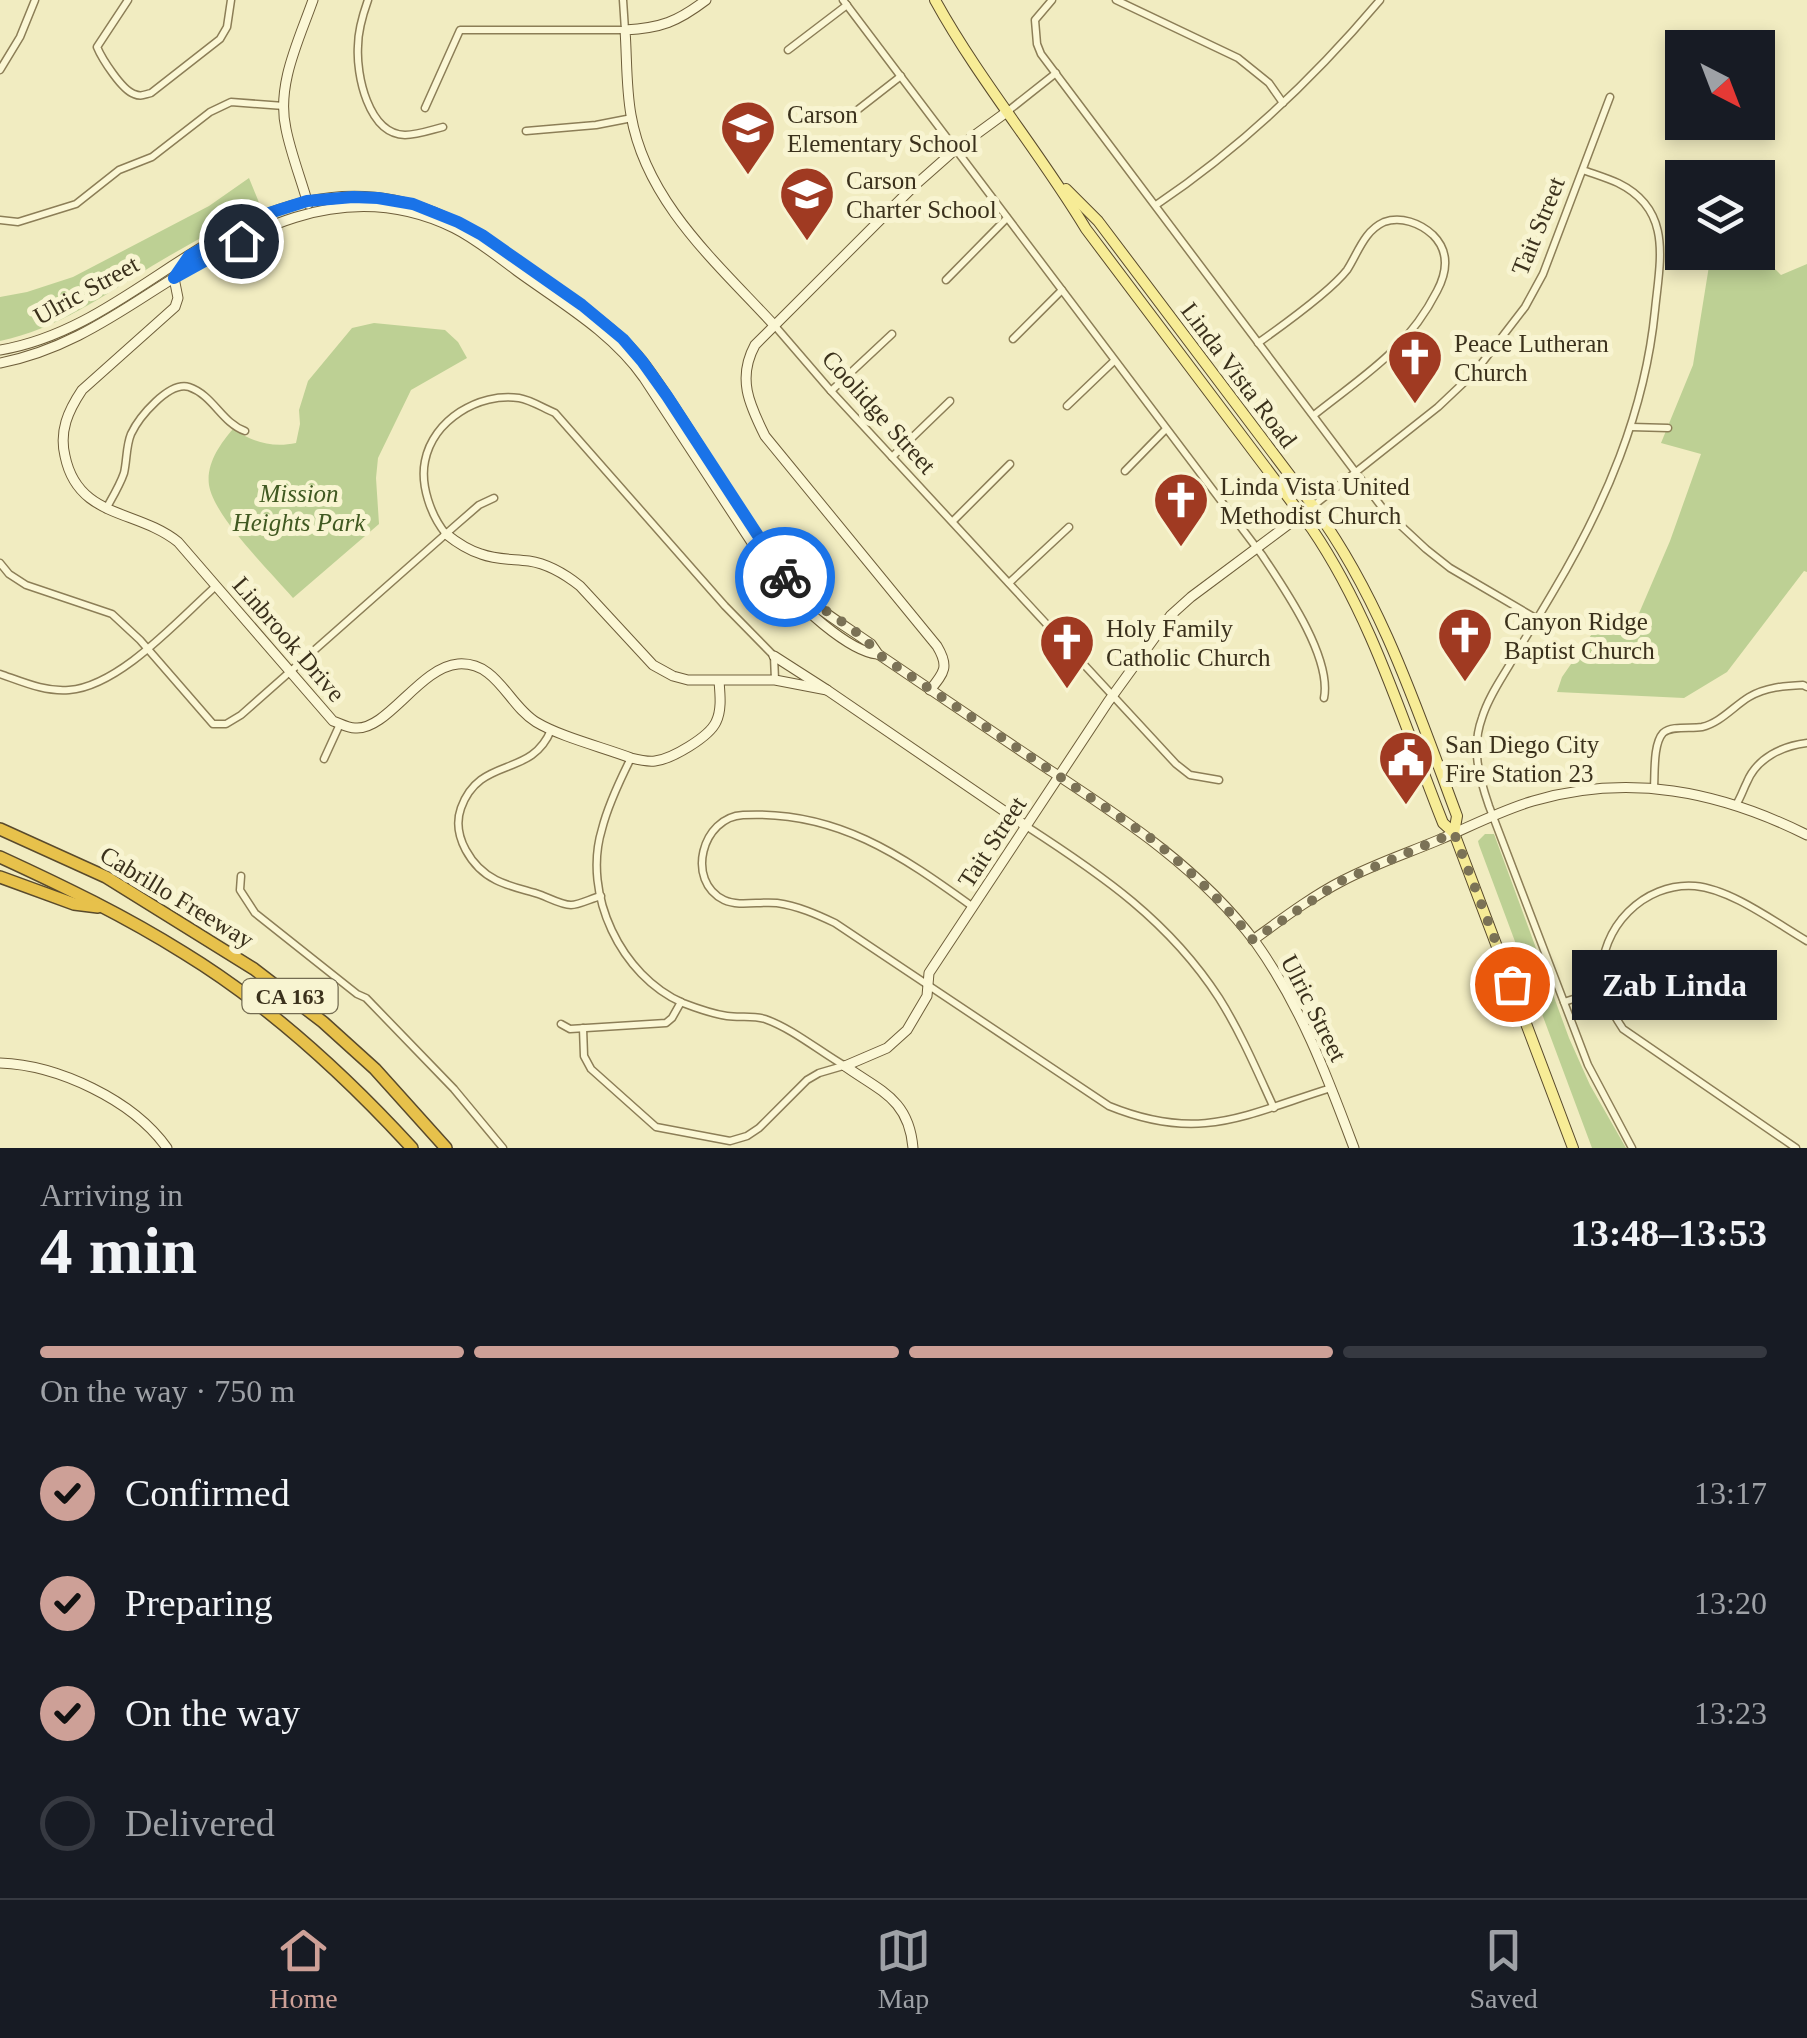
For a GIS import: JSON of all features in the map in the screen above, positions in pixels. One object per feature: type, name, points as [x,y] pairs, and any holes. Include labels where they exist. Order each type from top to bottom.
[{"type":"highway","name":"Cabrillo Freeway","points":[[0,828],[106,877],[254,969],[375,1068],[446,1148]]},
{"type":"highway","name":"Cabrillo Freeway","points":[[0,857],[107,908],[185,953],[253,1000],[340,1075],[412,1148]]},
{"type":"highway","points":[[0,877],[74,904],[107,908]]},
{"type":"main road","name":"Linda Vista Road","points":[[935,0],[964,51],[1055,178],[1086,229],[1301,514],[1356,603],[1381,658],[1443,824],[1454,833],[1573,1148]]},
{"type":"main road","name":"Linda Vista Road","points":[[1055,178],[1098,221],[1352,563],[1388,638],[1457,816],[1454,833]]},
{"type":"street","points":[[0,70],[20,37],[35,0]]},
{"type":"street","points":[[128,0],[97,47],[132,94],[142,96],[220,39],[227,26],[230,0]]},
{"type":"street","points":[[308,206],[285,126],[284,106],[289,68],[314,0]]},
{"type":"street","points":[[368,0],[358,46],[360,78],[378,122],[403,135],[444,128]]},
{"type":"street","name":"Coolidge Street","points":[[623,0],[632,118],[644,161],[675,214],[892,457],[1176,764],[1190,774],[1219,780]]},
{"type":"street","points":[[425,108],[460,30],[651,28],[670,24],[706,0]]},
{"type":"street","points":[[1052,0],[1036,20],[1041,54],[1384,510],[1450,568],[1537,619]]},
{"type":"street","points":[[1116,0],[1238,58],[1269,83],[1283,103]]},
{"type":"street","points":[[1156,205],[1283,103],[1380,0]]},
{"type":"street","points":[[788,50],[845,3],[1296,605],[1327,684],[1324,698]]},
{"type":"street","points":[[930,690],[944,672],[945,659],[765,436],[753,412],[745,369],[756,345],[774,325],[913,188],[1056,73]]},
{"type":"street","points":[[842,122],[901,76]]},
{"type":"street","name":"Tait Street","points":[[582,1028],[584,1056],[591,1069],[656,1127],[730,1141],[759,1128],[819,1073],[845,1066],[898,1040],[927,996],[929,972],[1171,615],[1438,407],[1490,355],[1525,307],[1543,274],[1610,97]]},
{"type":"street","points":[[0,220],[18,222],[76,204],[119,170],[152,157],[210,112],[231,102],[284,106]]},
{"type":"street","points":[[526,132],[632,118]]},
{"type":"street","points":[[1582,170],[1633,192],[1655,219],[1661,244],[1654,330],[1642,394],[1599,508],[1490,698],[1476,752],[1480,781],[1588,1065],[1632,1148]]},
{"type":"street","name":"Ulric Street","points":[[0,350],[71,328],[260,216],[353,197],[413,204],[482,235],[582,305],[623,339],[642,361],[792,585],[878,654],[1134,826],[1222,902],[1253,940],[1305,1025],[1354,1148]]},
{"type":"street","name":"Ulric Street","points":[[0,363],[74,340],[174,278],[308,206]]},
{"type":"street","points":[[946,280],[1007,218]]},
{"type":"street","points":[[1258,343],[1330,287],[1346,271],[1368,232],[1383,222],[1400,219],[1416,223],[1437,240],[1446,268],[1426,313],[1394,352],[1314,415]]},
{"type":"street","points":[[155,276],[174,278],[189,256]]},
{"type":"street","name":"Linbrook Drive","points":[[174,278],[178,298],[174,307],[82,390],[72,406],[65,422],[63,448],[68,469],[87,498],[165,532],[178,542],[333,720],[356,728],[372,725],[437,670],[455,664],[473,665],[489,672],[531,718],[645,762],[670,757],[710,732],[718,719],[719,681]]},
{"type":"street","points":[[1014,339],[1062,290]]},
{"type":"street","points":[[831,390],[892,334]]},
{"type":"street","points":[[1067,406],[1114,361]]},
{"type":"street","points":[[106,509],[123,476],[130,438],[140,418],[171,389],[188,387],[204,395],[236,428],[245,430]]},
{"type":"street","points":[[828,690],[775,680],[688,680],[653,665],[580,586],[554,568],[478,554],[446,534],[426,492],[424,464],[428,450],[448,422],[476,403],[495,398],[527,400],[555,414],[774,656],[828,690],[1120,890],[1151,916],[1220,1000],[1274,1108]]},
{"type":"street","points":[[892,457],[950,401]]},
{"type":"street","points":[[1631,427],[1668,428]]},
{"type":"street","points":[[1125,471],[1166,430]]},
{"type":"street","points":[[953,521],[1010,464]]},
{"type":"street","points":[[0,564],[26,585],[112,614],[148,648],[214,724],[226,724],[480,505],[494,498]]},
{"type":"street","points":[[1008,583],[1069,527]]},
{"type":"street","points":[[0,674],[38,688],[67,690],[105,680],[148,648],[216,586]]},
{"type":"street","points":[[774,656],[775,680]]},
{"type":"street","points":[[1654,787],[1658,744],[1668,730],[1712,723],[1762,690],[1807,687]]},
{"type":"street","points":[[324,760],[340,724]]},
{"type":"street","points":[[551,728],[532,757],[490,773],[467,795],[459,813],[462,840],[473,862],[494,879],[570,905],[600,896]]},
{"type":"street","points":[[1736,804],[1748,780],[1766,758],[1790,746],[1807,744]]},
{"type":"street","points":[[631,758],[601,831],[597,865],[600,896],[617,941],[650,981],[681,1002],[728,1016],[748,1015],[778,1024],[891,1096],[910,1123],[913,1148]]},
{"type":"street","points":[[1253,940],[1341,881],[1493,816],[1560,794],[1654,787],[1736,804],[1807,835]]},
{"type":"street","points":[[972,907],[882,846],[807,818],[739,814],[712,830],[701,859],[706,882],[723,900],[794,906],[835,923],[1109,1106],[1131,1115],[1189,1126],[1232,1120],[1332,1088]]},
{"type":"street","points":[[241,876],[240,890],[255,913],[366,998],[454,1089],[503,1148]]},
{"type":"street","points":[[1796,1148],[1623,1029],[1604,988],[1603,959],[1614,928],[1628,912],[1646,898],[1672,888],[1698,886],[1731,898],[1807,941]]},
{"type":"street","points":[[1564,1002],[1604,988]]},
{"type":"street","points":[[561,1024],[570,1029],[666,1024],[681,1002]]},
{"type":"street","points":[[0,1063],[69,1076],[144,1123],[168,1148]]},
{"type":"green space","points":[[249,178],[260,205],[79,310],[21,336],[0,341],[0,297],[73,277],[209,206]]},
{"type":"green space","points":[[1807,264],[1807,572],[1727,672],[1684,698],[1557,692],[1562,677],[1596,628],[1634,625],[1670,541],[1701,454],[1661,443],[1693,365],[1708,270],[1775,269],[1781,275]]},
{"type":"green space","name":"Mission Heights Park","points":[[374,323],[445,330],[467,358],[411,390],[378,458],[379,524],[293,598],[221,512],[209,485],[212,462],[233,429],[263,443],[296,443],[299,410],[308,381],[352,328]]},
{"type":"green space","points":[[1485,834],[1494,834],[1569,1038],[1626,1148],[1592,1148],[1479,845]]},
{"type":"way so far","points":[[785,577],[878,654],[1149,837],[1222,902],[1253,940],[1341,881],[1454,833],[1512,984]]},
{"type":"place","name":"Carson Elementary School","points":[[748,177]]},
{"type":"place","name":"Carson Charter School","points":[[807,243]]},
{"type":"place","name":"Peace Lutheran Church","points":[[1415,406]]},
{"type":"place","name":"Linda Vista United Methodist Church","points":[[1181,549]]},
{"type":"place","name":"Canyon Ridge Baptist Church","points":[[1465,684]]},
{"type":"place","name":"Holy Family Catholic Church","points":[[1067,691]]},
{"type":"place","name":"San Diego City Fire Station 23","points":[[1406,807]]},
{"type":"place","name":"Zab Linda","points":[[1512,984]]},
{"type":"route","points":[[241,241],[174,278],[189,256],[260,216],[307,201],[353,197],[413,204],[482,235],[582,305],[623,339],[667,396],[785,577]]}]
